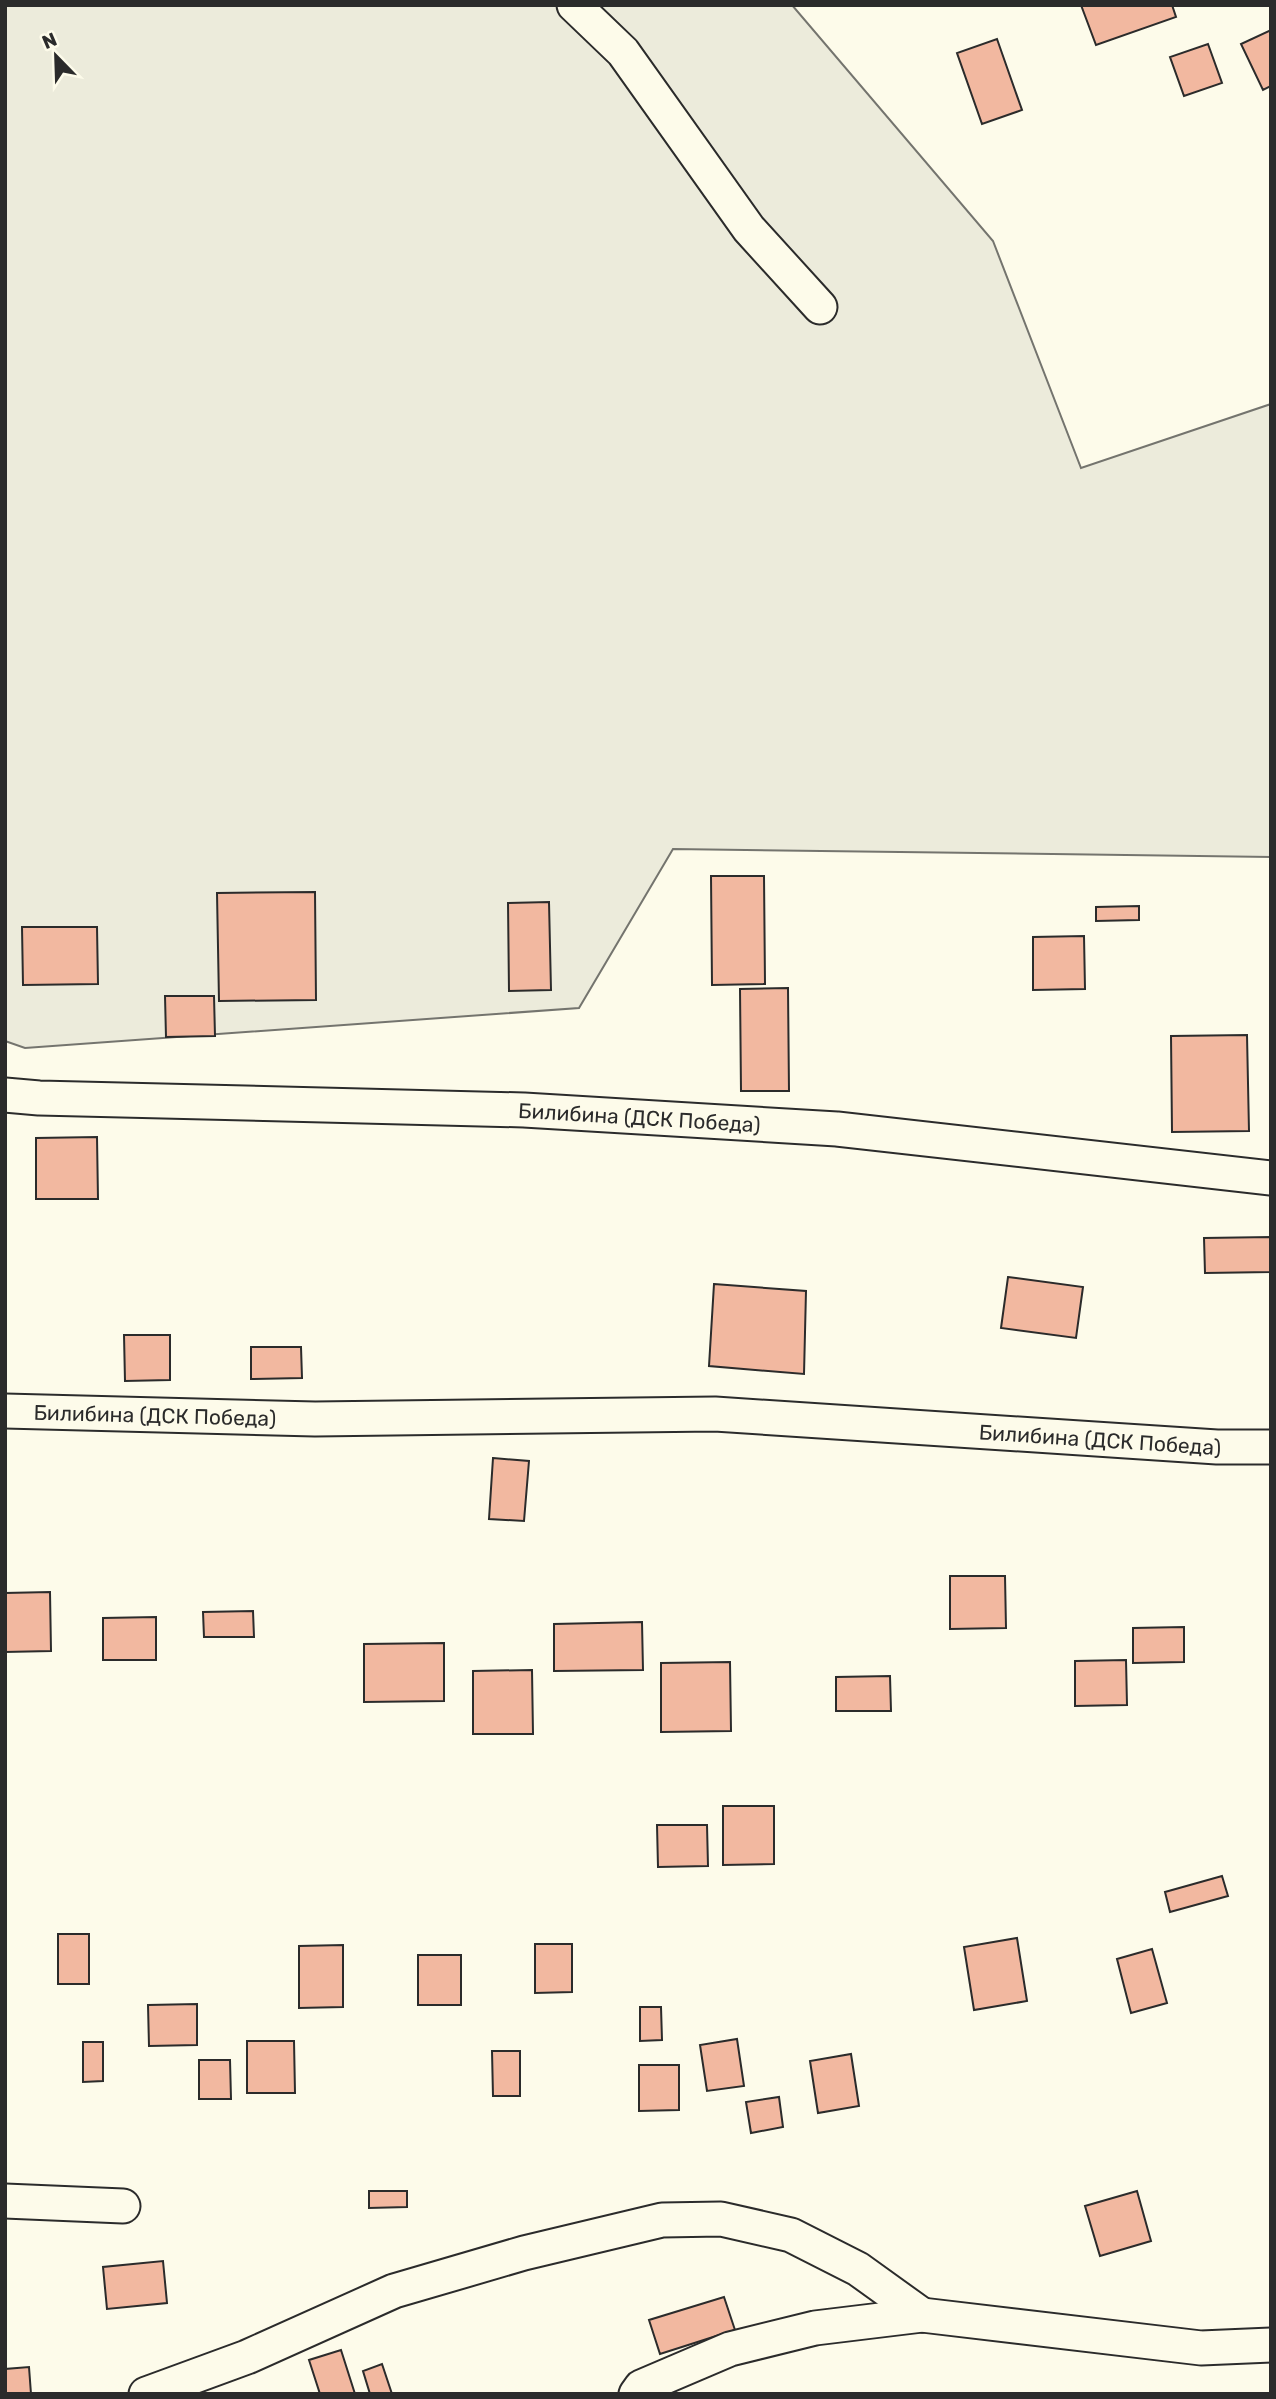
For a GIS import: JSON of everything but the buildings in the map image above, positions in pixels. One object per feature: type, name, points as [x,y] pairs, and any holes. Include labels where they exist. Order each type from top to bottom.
[{"type":"street","points":[[574,5],[623,52],[749,229],[820,307]]},
{"type":"street","name":"Билибина (ДСК Победа)","points":[[5,1095],[524,1111],[837,1129],[1271,1178]]},
{"type":"street","name":"Билибина (ДСК Победа)","points":[[5,1411],[315,1419],[715,1414],[1217,1447],[1271,1447]]},
{"type":"street","points":[[5,2201],[123,2206]]},
{"type":"street","points":[[146,2394],[247,2357],[394,2291],[524,2253],[662,2220],[721,2219],[791,2235],[858,2269],[922,2315]]},
{"type":"street","points":[[636,2394],[640,2387],[730,2349],[815,2328],[922,2315],[1201,2348],[1271,2345]]},
{"type":"shaded area","points":[[5,5],[792,5],[993,241],[1081,468],[1271,404],[1271,857],[673,849],[579,1008],[25,1048],[5,1041]]}]
